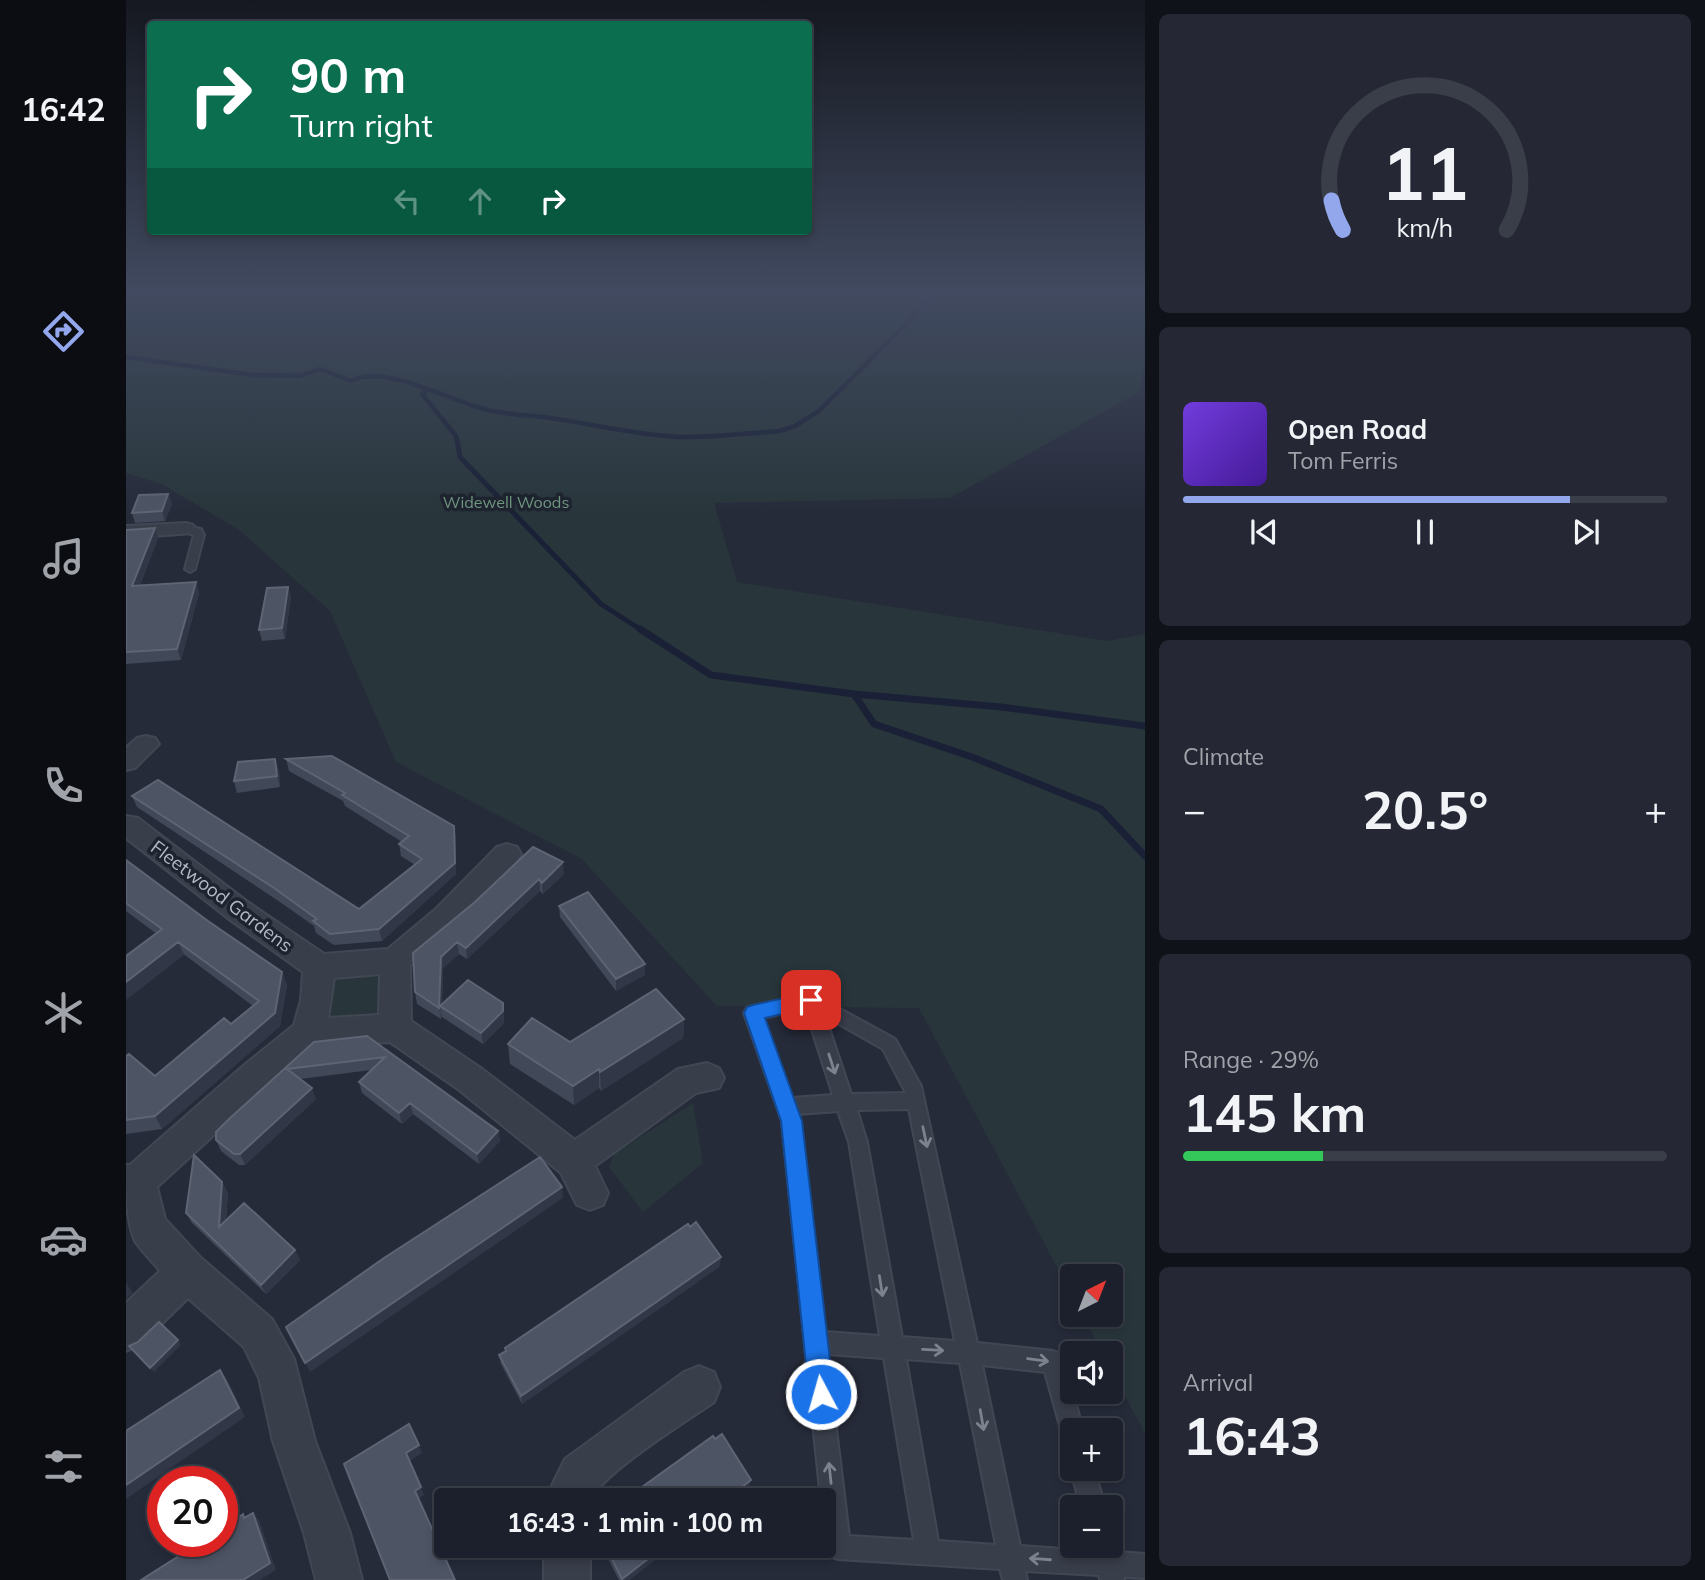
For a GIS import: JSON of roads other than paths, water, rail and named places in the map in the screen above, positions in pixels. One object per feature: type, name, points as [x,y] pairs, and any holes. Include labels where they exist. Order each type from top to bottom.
[{"type":"street","points":[[126,532],[186,529]]},
{"type":"street","points":[[126,762],[146,744]]},
{"type":"street","name":"Fleetwood Gardens","points":[[126,827],[128,825],[239,911],[319,967]]},
{"type":"street","points":[[309,1033],[317,1000],[319,967],[395,961],[447,916],[507,854]]},
{"type":"street","points":[[395,961],[395,1028]]},
{"type":"street","points":[[339,1580],[327,1533],[294,1441],[279,1374],[258,1333],[187,1272],[148,1228],[132,1182],[309,1033],[395,1028],[470,1079],[574,1161],[590,1193]]},
{"type":"street","points":[[574,1161],[690,1079],[707,1078]]},
{"type":"street","points":[[126,1331],[187,1272]]},
{"type":"street","points":[[574,1488],[580,1474],[597,1460],[699,1387]]},
{"type":"street","points":[[567,1558],[567,1580]]},
{"type":"lane","points":[[186,529],[197,531],[200,535],[190,569]]},
{"type":"lane","points":[[811,1000],[858,1142],[928,1552]]},
{"type":"lane","points":[[1013,1568],[917,1101],[889,1044],[811,1000],[753,1013],[791,1121],[838,1547],[928,1552],[1013,1568],[1108,1563],[1145,1566]]},
{"type":"lane","points":[[786,1107],[844,1102],[917,1101]]},
{"type":"lane","points":[[816,1342],[1054,1362],[1069,1418]]},
{"type":"waterway","points":[[187,366],[252,375],[300,376],[320,369],[351,381],[365,377],[381,377],[417,385],[470,405],[504,413],[664,436],[691,437],[780,431],[795,426],[819,411],[864,366]]},
{"type":"waterway","points":[[427,390],[422,394],[456,436],[457,441]]},
{"type":"waterway","points":[[457,440],[460,457],[601,604],[643,631]]},
{"type":"waterway","points":[[640,629],[711,675],[854,694]]},
{"type":"waterway","points":[[854,694],[1001,707],[1145,726]]},
{"type":"waterway","points":[[854,694],[874,724],[972,757],[1101,809],[1145,856]]},
{"type":"park label","name":"Widewell Woods","points":[[506,502]]}]
